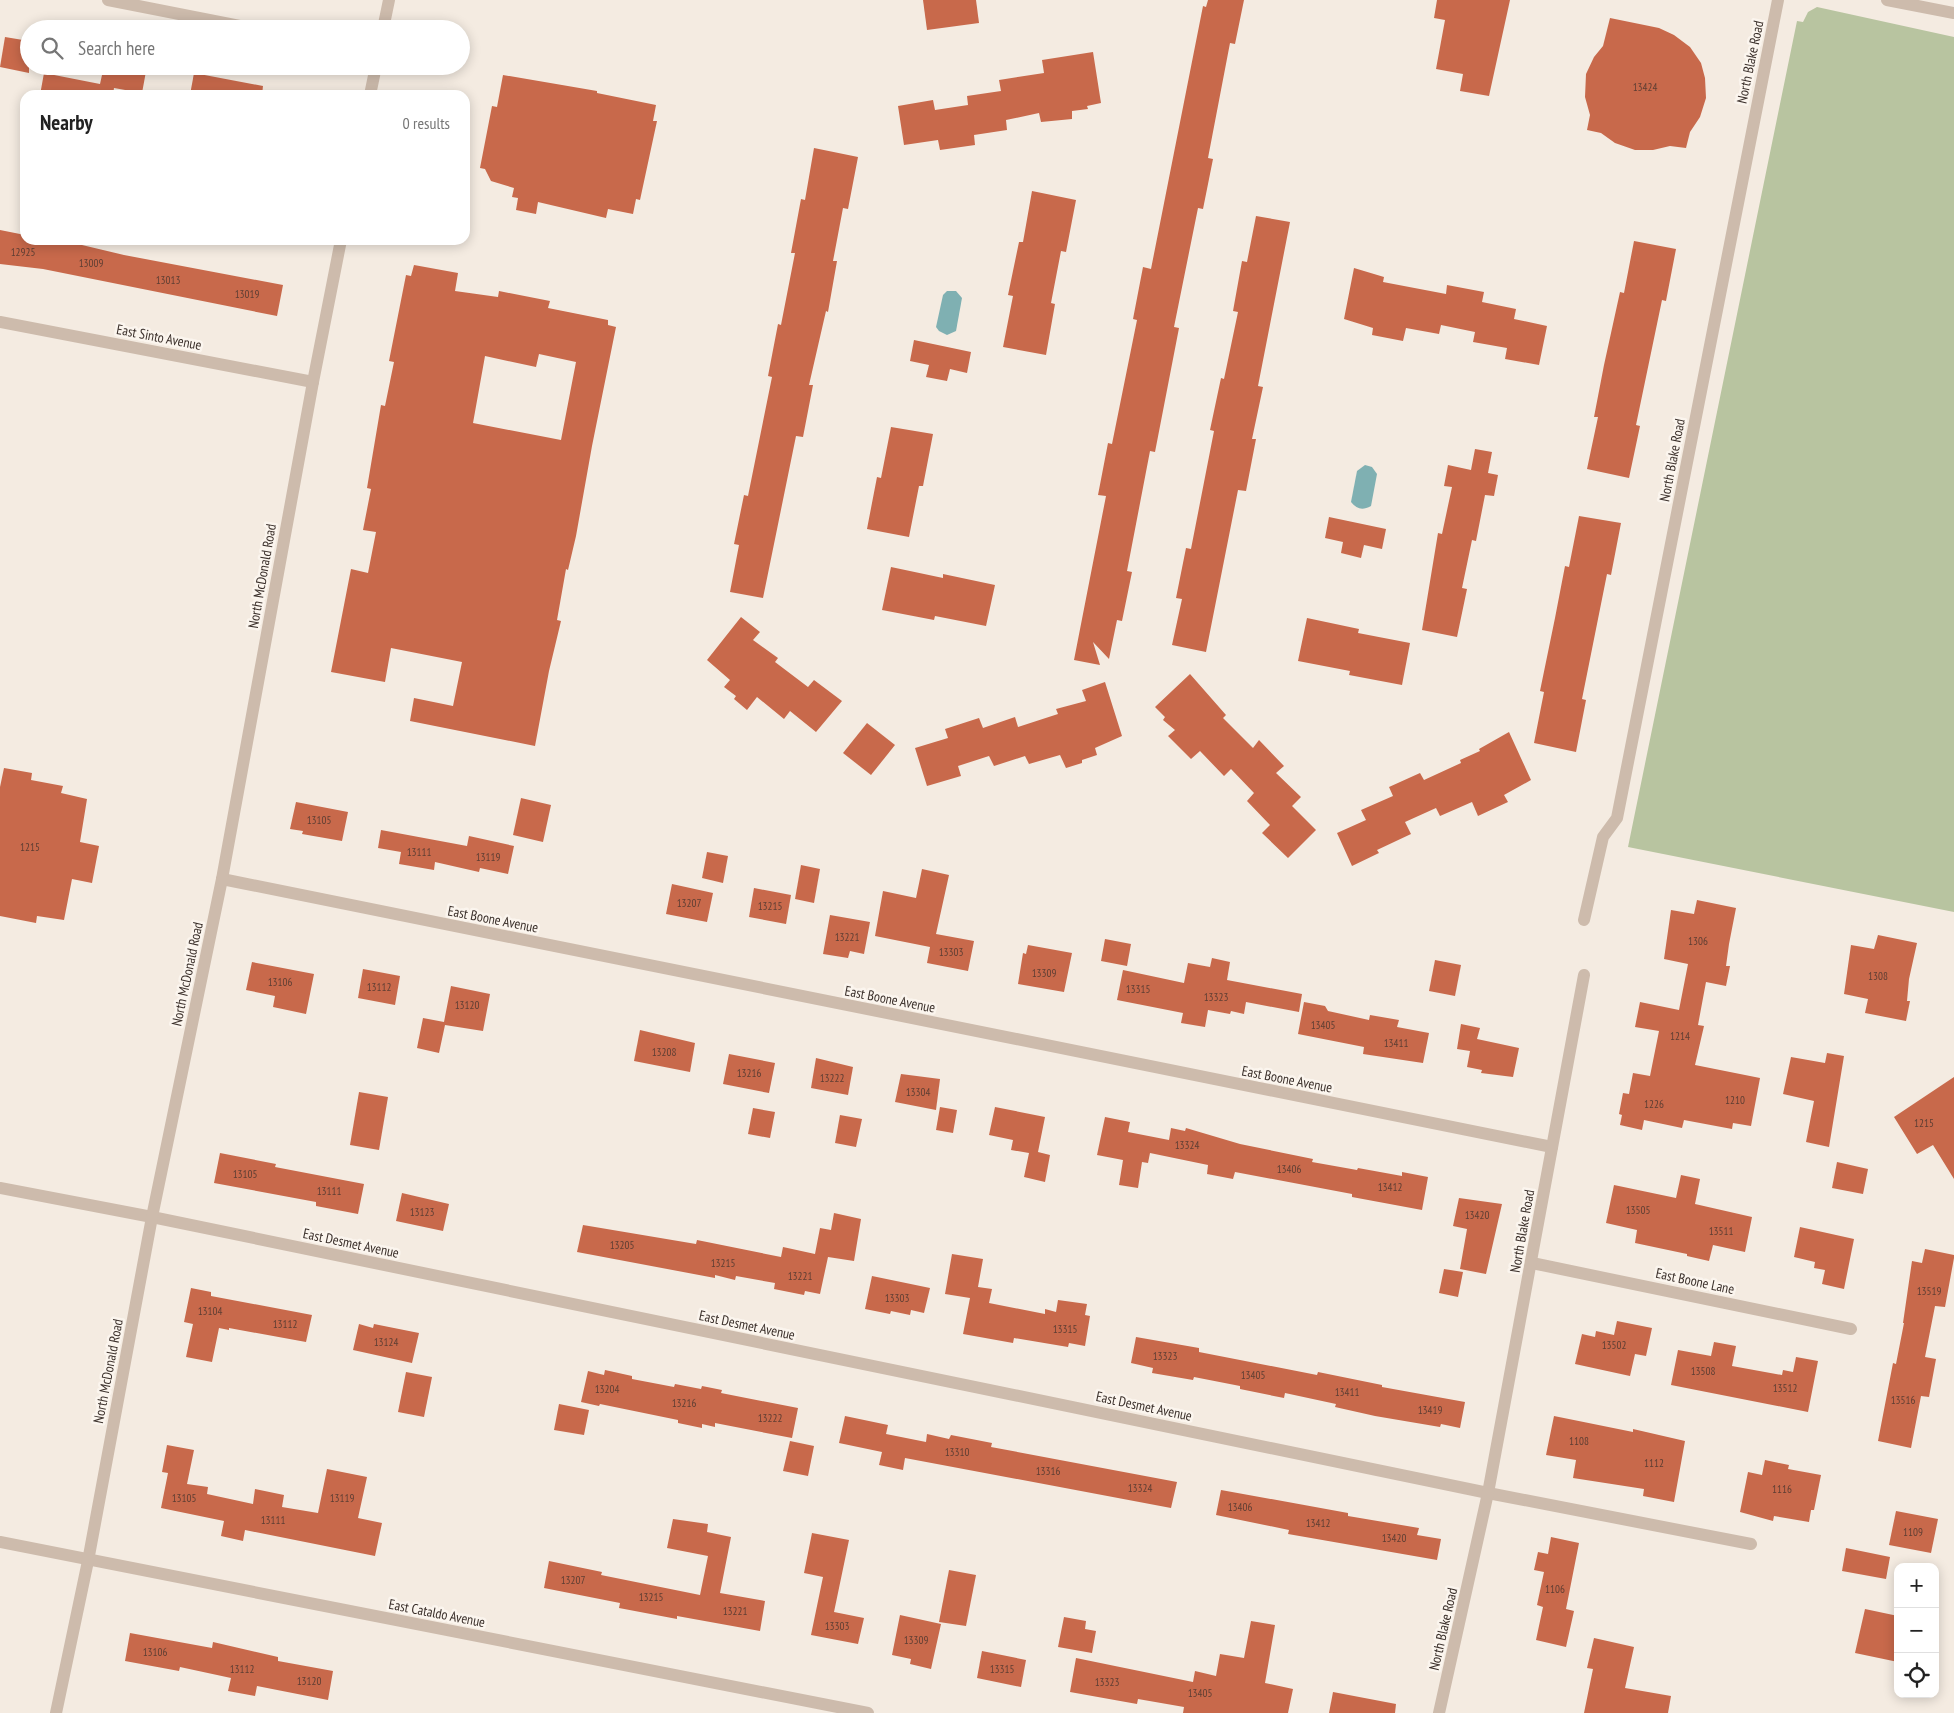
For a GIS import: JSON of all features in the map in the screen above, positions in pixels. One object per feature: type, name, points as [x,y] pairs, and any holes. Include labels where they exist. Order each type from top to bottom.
[{"type":"street","points":[[108,0],[210,20]]},
{"type":"street","points":[[385,20],[389,0]]},
{"type":"street","name":"North Blake Road","points":[[1584,920],[1603,837],[1617,818],[1778,0]]},
{"type":"street","points":[[1887,0],[1954,13]]},
{"type":"street","points":[[371,90],[374,75]]},
{"type":"street","name":"North McDonald Road","points":[[56,1713],[88,1560],[152,1217],[222,879],[340,245]]},
{"type":"street","name":"East Sinto Avenue","points":[[0,322],[313,382]]},
{"type":"street","name":"East Boone Avenue","points":[[222,879],[1552,1147]]},
{"type":"street","name":"North Blake Road","points":[[1439,1713],[1488,1493],[1584,974]]},
{"type":"street","name":"East Desmet Avenue","points":[[0,1188],[152,1217],[1488,1493]]},
{"type":"street","name":"East Boone Lane","points":[[1532,1263],[1851,1329]]},
{"type":"street","points":[[1488,1493],[1750,1544]]},
{"type":"street","name":"East Cataldo Avenue","points":[[0,1542],[868,1713]]},
{"type":"green space","points":[[1817,7],[1954,37],[1954,912],[1628,847],[1797,21],[1803,22],[1808,12]]},
{"type":"water","points":[[947,291],[956,291],[962,298],[956,331],[947,335],[936,327],[943,295]]},
{"type":"water","points":[[1365,465],[1372,467],[1377,474],[1371,506],[1362,509],[1351,502],[1357,471]]},
{"type":"building","points":[[923,0],[976,0],[979,23],[927,30]]},
{"type":"building","points":[[1208,0],[1244,0],[1235,44],[1230,43],[1208,158],[1213,159],[1203,209],[1198,208],[1174,327],[1179,328],[1155,452],[1150,451],[1127,571],[1132,572],[1122,621],[1117,620],[1109,659],[1093,642],[1100,665],[1074,660],[1106,496],[1098,495],[1108,443],[1112,444],[1137,320],[1133,319],[1143,267],[1151,269],[1203,6],[1206,7]]},
{"type":"building","points":[[1437,0],[1510,0],[1489,96],[1460,91],[1463,74],[1436,69],[1445,20],[1434,18]]},
{"type":"building","points":[[1610,18],[1659,28],[1674,35],[1690,47],[1701,63],[1705,78],[1706,98],[1700,117],[1690,132],[1686,148],[1670,146],[1653,150],[1635,150],[1615,143],[1601,133],[1587,130],[1590,115],[1585,97],[1586,74],[1594,57],[1603,46]]},
{"type":"building","points":[[5,37],[20,40],[20,71],[0,67]]},
{"type":"building","points":[[1093,52],[1101,103],[1087,106],[1088,109],[1072,111],[1072,119],[1041,122],[1039,113],[1006,120],[1007,130],[974,135],[975,145],[940,150],[938,140],[904,145],[898,106],[933,100],[935,110],[968,105],[967,96],[1001,91],[999,80],[1044,73],[1042,60]]},
{"type":"building","points":[[44,75],[54,75],[100,84],[102,75],[145,75],[143,90],[114,88],[114,90],[41,90]]},
{"type":"building","points":[[194,75],[205,75],[263,86],[263,90],[191,90]]},
{"type":"building","points":[[503,75],[597,91],[597,93],[656,105],[653,121],[657,121],[640,200],[636,199],[633,214],[608,209],[606,218],[538,202],[536,214],[516,210],[518,198],[512,197],[514,188],[491,181],[485,169],[480,168],[492,106],[497,107]]},
{"type":"building","points":[[814,148],[858,157],[848,209],[843,208],[833,261],[837,261],[828,312],[826,311],[809,385],[813,385],[803,437],[796,436],[763,598],[730,592],[739,545],[734,544],[744,495],[748,496],[772,377],[768,376],[778,324],[781,325],[795,253],[791,253],[801,199],[805,200]]},
{"type":"building","points":[[1032,191],[1076,200],[1066,252],[1061,251],[1051,303],[1055,304],[1046,355],[1003,347],[1013,296],[1008,295],[1019,242],[1023,242]]},
{"type":"building","points":[[1256,216],[1290,222],[1258,386],[1263,387],[1252,439],[1256,439],[1246,491],[1238,490],[1206,652],[1172,645],[1182,599],[1176,598],[1186,548],[1191,549],[1214,431],[1210,430],[1221,378],[1224,379],[1238,312],[1233,311],[1242,261],[1247,262]]},
{"type":"building","points":[[0,230],[20,234],[20,245],[82,245],[124,255],[283,285],[277,316],[43,269],[0,264]]},
{"type":"building","points":[[1634,241],[1676,249],[1666,301],[1662,300],[1636,425],[1640,426],[1629,478],[1587,469],[1598,417],[1594,417],[1604,365],[1620,292],[1624,293]]},
{"type":"building","points":[[414,265],[458,273],[455,291],[498,297],[499,291],[550,301],[548,308],[608,320],[608,325],[616,327],[576,536],[568,570],[566,569],[557,620],[561,621],[549,671],[535,746],[410,721],[414,698],[453,706],[462,662],[391,648],[385,682],[331,672],[351,569],[368,573],[376,532],[363,530],[371,489],[367,488],[381,405],[385,406],[394,362],[389,361],[406,275],[411,276]],"holes":[[[539,354],[576,362],[561,440],[473,423],[485,356],[536,367]]]},
{"type":"building","points":[[1354,268],[1384,277],[1383,282],[1446,294],[1447,285],[1484,292],[1482,302],[1516,309],[1514,319],[1547,326],[1539,365],[1505,359],[1507,348],[1473,342],[1475,332],[1441,325],[1439,334],[1406,328],[1403,341],[1372,335],[1373,328],[1344,319]]},
{"type":"building","points":[[914,340],[971,352],[967,373],[950,369],[947,381],[926,377],[929,365],[910,361]]},
{"type":"building","points":[[891,427],[933,434],[923,486],[919,486],[909,537],[867,529],[877,477],[881,478]]},
{"type":"building","points":[[1475,449],[1492,452],[1488,473],[1498,475],[1494,496],[1485,495],[1476,541],[1472,540],[1462,588],[1467,589],[1457,637],[1422,630],[1438,533],[1442,534],[1452,487],[1444,486],[1448,465],[1471,470]]},
{"type":"building","points":[[1579,516],[1621,523],[1611,575],[1607,574],[1582,699],[1586,700],[1576,752],[1534,743],[1544,692],[1540,691],[1565,566],[1569,567]]},
{"type":"building","points":[[1329,517],[1386,529],[1382,549],[1364,545],[1361,558],[1341,553],[1343,542],[1325,538]]},
{"type":"building","points":[[891,567],[943,578],[943,574],[995,585],[986,626],[935,616],[934,620],[882,610]]},
{"type":"building","points":[[741,617],[760,632],[753,640],[778,658],[775,662],[808,687],[814,680],[842,701],[816,732],[790,711],[784,719],[757,697],[747,710],[734,699],[736,696],[724,687],[730,680],[707,660]]},
{"type":"building","points":[[1307,618],[1359,629],[1358,633],[1410,643],[1402,685],[1349,675],[1350,671],[1298,661]]},
{"type":"building","points":[[1190,674],[1226,715],[1223,718],[1253,748],[1259,740],[1284,766],[1276,773],[1301,797],[1292,806],[1316,830],[1288,858],[1262,833],[1270,825],[1247,801],[1254,793],[1231,769],[1224,776],[1200,751],[1191,759],[1168,736],[1175,730],[1163,720],[1165,717],[1155,707]]},
{"type":"building","points":[[1105,682],[1122,736],[1095,748],[1097,755],[1082,760],[1082,763],[1066,768],[1060,755],[1029,764],[1025,756],[994,766],[989,756],[958,766],[961,776],[927,786],[915,748],[948,738],[945,729],[979,718],[983,728],[1015,717],[1018,727],[1058,714],[1056,709],[1086,701],[1082,690]]},
{"type":"building","points":[[867,723],[895,745],[871,775],[843,753]]},
{"type":"building","points":[[1509,732],[1531,780],[1504,795],[1508,802],[1478,816],[1472,802],[1440,816],[1436,808],[1405,822],[1411,834],[1377,850],[1379,853],[1352,866],[1337,833],[1366,820],[1361,810],[1393,796],[1389,787],[1420,773],[1424,780],[1461,763],[1460,760],[1480,751],[1479,749]]},
{"type":"building","points":[[4,768],[32,773],[31,780],[63,786],[61,793],[87,799],[80,842],[99,846],[92,883],[72,879],[64,920],[37,916],[36,923],[0,916],[0,787]]},
{"type":"building","points":[[521,798],[551,805],[543,842],[513,835]]},
{"type":"building","points":[[296,802],[348,812],[342,841],[302,834],[303,831],[290,829]]},
{"type":"building","points":[[381,830],[467,846],[469,836],[514,846],[508,874],[480,868],[479,872],[435,862],[434,870],[399,864],[401,852],[378,848]]},
{"type":"building","points":[[707,852],[728,856],[723,883],[702,878]]},
{"type":"building","points":[[801,865],[820,869],[814,903],[795,899]]},
{"type":"building","points":[[922,869],[949,875],[936,934],[974,941],[968,971],[927,963],[930,947],[875,936],[883,891],[916,898]]},
{"type":"building","points":[[672,884],[713,893],[707,922],[666,914]]},
{"type":"building","points":[[754,888],[791,895],[786,924],[749,917]]},
{"type":"building","points":[[1697,900],[1736,908],[1726,966],[1730,966],[1726,986],[1706,982],[1698,1025],[1704,1026],[1695,1065],[1760,1078],[1751,1126],[1733,1123],[1732,1129],[1684,1120],[1682,1128],[1644,1120],[1642,1130],[1620,1125],[1622,1115],[1619,1114],[1623,1093],[1629,1094],[1633,1073],[1650,1076],[1659,1031],[1635,1027],[1640,1002],[1679,1010],[1688,964],[1664,959],[1671,910],[1694,914]]},
{"type":"building","points":[[830,915],[870,922],[864,954],[850,951],[848,958],[823,954]]},
{"type":"building","points":[[1878,935],[1917,943],[1909,979],[1907,1001],[1910,1001],[1906,1021],[1865,1013],[1868,999],[1844,994],[1851,945],[1874,949]]},
{"type":"building","points":[[1105,939],[1131,944],[1127,966],[1101,961]]},
{"type":"building","points":[[1028,945],[1072,953],[1064,992],[1018,984],[1023,953],[1026,954]]},
{"type":"building","points":[[1212,958],[1230,962],[1227,980],[1302,994],[1299,1012],[1246,1002],[1244,1014],[1231,1011],[1230,1014],[1208,1010],[1205,1027],[1181,1023],[1183,1013],[1117,1000],[1123,970],[1184,983],[1188,963],[1210,967]]},
{"type":"building","points":[[1435,960],[1461,965],[1455,996],[1429,991]]},
{"type":"building","points":[[252,962],[314,974],[306,1014],[273,1007],[275,996],[246,990]]},
{"type":"building","points":[[363,969],[400,976],[395,1005],[358,998]]},
{"type":"building","points":[[451,986],[490,994],[483,1031],[445,1025],[439,1053],[417,1048],[423,1018],[444,1022]]},
{"type":"building","points":[[1304,1002],[1325,1006],[1328,1011],[1369,1020],[1370,1015],[1399,1020],[1397,1027],[1429,1033],[1423,1063],[1363,1054],[1364,1047],[1298,1034]]},
{"type":"building","points":[[1461,1024],[1480,1028],[1477,1039],[1519,1048],[1513,1077],[1481,1073],[1482,1070],[1467,1067],[1470,1051],[1457,1049]]},
{"type":"building","points":[[640,1030],[695,1043],[690,1072],[634,1061]]},
{"type":"building","points":[[1827,1053],[1844,1056],[1829,1147],[1806,1142],[1814,1101],[1783,1094],[1791,1057],[1825,1063]]},
{"type":"building","points":[[729,1054],[775,1063],[769,1093],[723,1084]]},
{"type":"building","points":[[816,1058],[853,1067],[848,1095],[811,1088]]},
{"type":"building","points":[[901,1074],[940,1079],[936,1110],[895,1102]]},
{"type":"building","points":[[1954,1077],[1954,1179],[1933,1145],[1917,1154],[1894,1117]]},
{"type":"building","points":[[359,1092],[388,1097],[379,1150],[350,1145]]},
{"type":"building","points":[[940,1107],[957,1110],[953,1133],[936,1130]]},
{"type":"building","points":[[995,1107],[1045,1117],[1038,1152],[1050,1155],[1045,1182],[1024,1177],[1029,1153],[1011,1150],[1013,1140],[989,1135]]},
{"type":"building","points":[[753,1108],[775,1112],[770,1138],[748,1134]]},
{"type":"building","points":[[840,1115],[862,1119],[856,1147],[835,1143]]},
{"type":"building","points":[[1105,1117],[1130,1122],[1128,1132],[1169,1140],[1171,1128],[1185,1131],[1186,1128],[1240,1144],[1313,1159],[1312,1162],[1402,1176],[1402,1172],[1428,1177],[1422,1210],[1352,1197],[1352,1194],[1235,1172],[1233,1179],[1207,1174],[1208,1165],[1150,1153],[1148,1163],[1142,1162],[1138,1188],[1119,1185],[1123,1160],[1097,1155]]},
{"type":"building","points":[[220,1153],[276,1164],[275,1167],[364,1184],[358,1214],[316,1206],[316,1202],[214,1183]]},
{"type":"building","points":[[1837,1162],[1868,1169],[1863,1194],[1832,1188]]},
{"type":"building","points":[[1681,1175],[1700,1179],[1695,1204],[1752,1217],[1745,1252],[1713,1245],[1709,1261],[1687,1256],[1687,1254],[1635,1243],[1637,1230],[1606,1223],[1614,1185],[1676,1198]]},
{"type":"building","points":[[402,1193],[449,1204],[443,1231],[396,1221]]},
{"type":"building","points":[[1459,1198],[1502,1204],[1486,1274],[1460,1269],[1467,1229],[1453,1226]]},
{"type":"building","points":[[834,1213],[861,1219],[854,1261],[828,1257],[820,1294],[805,1291],[804,1295],[774,1289],[775,1283],[736,1276],[735,1280],[715,1275],[715,1278],[577,1252],[583,1225],[696,1244],[697,1240],[781,1257],[783,1247],[815,1254],[820,1228],[831,1230]]},
{"type":"building","points":[[1800,1227],[1854,1239],[1844,1289],[1822,1284],[1825,1270],[1814,1268],[1815,1262],[1794,1257]]},
{"type":"building","points":[[1925,1249],[1954,1255],[1954,1258],[1945,1307],[1935,1306],[1925,1357],[1936,1359],[1929,1397],[1921,1396],[1911,1448],[1878,1441],[1893,1363],[1896,1364],[1904,1323],[1912,1261],[1922,1263]]},
{"type":"building","points":[[952,1254],[983,1259],[978,1287],[992,1289],[989,1303],[1045,1314],[1045,1309],[1056,1312],[1058,1300],[1087,1304],[1085,1315],[1090,1316],[1085,1346],[1069,1343],[1068,1347],[1014,1338],[1013,1343],[963,1334],[970,1298],[945,1294]]},
{"type":"building","points":[[1444,1269],[1463,1272],[1458,1297],[1439,1293]]},
{"type":"building","points":[[872,1276],[930,1288],[924,1313],[911,1310],[910,1315],[891,1311],[890,1314],[865,1309]]},
{"type":"building","points":[[191,1288],[211,1292],[211,1296],[312,1315],[306,1342],[229,1328],[229,1330],[219,1328],[212,1362],[186,1357],[193,1324],[184,1322]]},
{"type":"building","points":[[1617,1321],[1652,1328],[1646,1356],[1635,1354],[1630,1376],[1575,1364],[1582,1334],[1595,1337],[1596,1331],[1614,1335]]},
{"type":"building","points":[[359,1324],[373,1328],[374,1324],[419,1333],[412,1363],[353,1350]]},
{"type":"building","points":[[1136,1337],[1199,1348],[1199,1352],[1317,1375],[1318,1372],[1382,1385],[1382,1387],[1465,1402],[1460,1428],[1441,1424],[1440,1427],[1375,1416],[1335,1407],[1336,1404],[1285,1393],[1284,1398],[1240,1389],[1240,1386],[1194,1377],[1193,1380],[1152,1373],[1153,1368],[1131,1363]]},
{"type":"building","points":[[1714,1342],[1736,1346],[1732,1366],[1782,1375],[1783,1370],[1793,1372],[1796,1357],[1818,1361],[1808,1412],[1671,1385],[1678,1350],[1711,1356]]},
{"type":"building","points":[[605,1370],[632,1376],[632,1379],[674,1387],[675,1384],[701,1389],[702,1386],[722,1390],[721,1393],[798,1408],[792,1438],[715,1423],[715,1427],[702,1424],[702,1428],[678,1423],[678,1420],[600,1404],[599,1406],[581,1402],[588,1371],[604,1375]]},
{"type":"building","points":[[406,1372],[432,1377],[424,1417],[398,1412]]},
{"type":"building","points":[[559,1404],[589,1410],[584,1435],[554,1430]]},
{"type":"building","points":[[845,1416],[888,1425],[886,1434],[926,1442],[927,1434],[949,1439],[951,1435],[992,1443],[991,1447],[1177,1482],[1171,1508],[905,1458],[903,1470],[879,1465],[882,1452],[839,1443]]},
{"type":"building","points":[[1554,1416],[1633,1432],[1633,1429],[1685,1441],[1674,1502],[1643,1496],[1644,1489],[1573,1478],[1576,1460],[1546,1455]]},
{"type":"building","points":[[790,1441],[814,1446],[808,1476],[783,1471]]},
{"type":"building","points":[[167,1445],[194,1450],[187,1484],[208,1487],[207,1494],[253,1504],[255,1489],[284,1495],[282,1507],[318,1513],[327,1469],[367,1477],[358,1518],[382,1523],[375,1556],[245,1530],[243,1541],[221,1536],[224,1521],[161,1508],[168,1473],[162,1472]]},
{"type":"building","points":[[1765,1460],[1789,1465],[1788,1469],[1821,1475],[1814,1510],[1811,1510],[1809,1522],[1774,1516],[1773,1521],[1740,1512],[1748,1472],[1762,1475]]},
{"type":"building","points":[[1221,1490],[1348,1513],[1348,1516],[1419,1528],[1417,1535],[1441,1539],[1437,1560],[1288,1534],[1289,1530],[1216,1515]]},
{"type":"building","points":[[1896,1511],[1938,1519],[1931,1553],[1889,1545]]},
{"type":"building","points":[[673,1519],[708,1524],[707,1532],[731,1537],[720,1593],[765,1601],[760,1631],[677,1616],[677,1619],[619,1608],[620,1603],[544,1588],[549,1561],[602,1572],[601,1575],[700,1595],[708,1556],[667,1548]]},
{"type":"building","points":[[812,1533],[849,1540],[834,1612],[864,1618],[858,1644],[811,1635],[823,1577],[804,1573]]},
{"type":"building","points":[[1551,1537],[1579,1543],[1566,1609],[1574,1611],[1566,1647],[1536,1640],[1543,1607],[1537,1605],[1544,1572],[1534,1570],[1538,1552],[1548,1554]]},
{"type":"building","points":[[1846,1548],[1890,1557],[1886,1579],[1842,1571]]},
{"type":"building","points":[[949,1570],[976,1575],[966,1626],[939,1622]]},
{"type":"building","points":[[1865,1609],[1894,1615],[1894,1661],[1855,1653]]},
{"type":"building","points":[[900,1615],[941,1624],[931,1669],[910,1664],[911,1659],[892,1655]]},
{"type":"building","points":[[1064,1617],[1086,1621],[1085,1629],[1096,1631],[1092,1653],[1058,1647]]},
{"type":"building","points":[[1251,1621],[1275,1625],[1265,1683],[1293,1689],[1288,1713],[1183,1713],[1184,1707],[1138,1699],[1137,1704],[1070,1692],[1076,1658],[1193,1682],[1195,1671],[1216,1676],[1220,1654],[1244,1658]]},
{"type":"building","points":[[130,1633],[212,1648],[213,1642],[278,1657],[278,1661],[333,1671],[328,1700],[257,1686],[255,1696],[228,1691],[231,1678],[180,1667],[179,1671],[125,1661]]},
{"type":"building","points":[[1594,1638],[1634,1647],[1625,1688],[1671,1696],[1668,1713],[1584,1713],[1593,1669],[1587,1668]]},
{"type":"building","points":[[982,1651],[1026,1660],[1021,1687],[977,1678]]},
{"type":"building","points":[[1333,1692],[1396,1704],[1395,1713],[1329,1713]]}]
